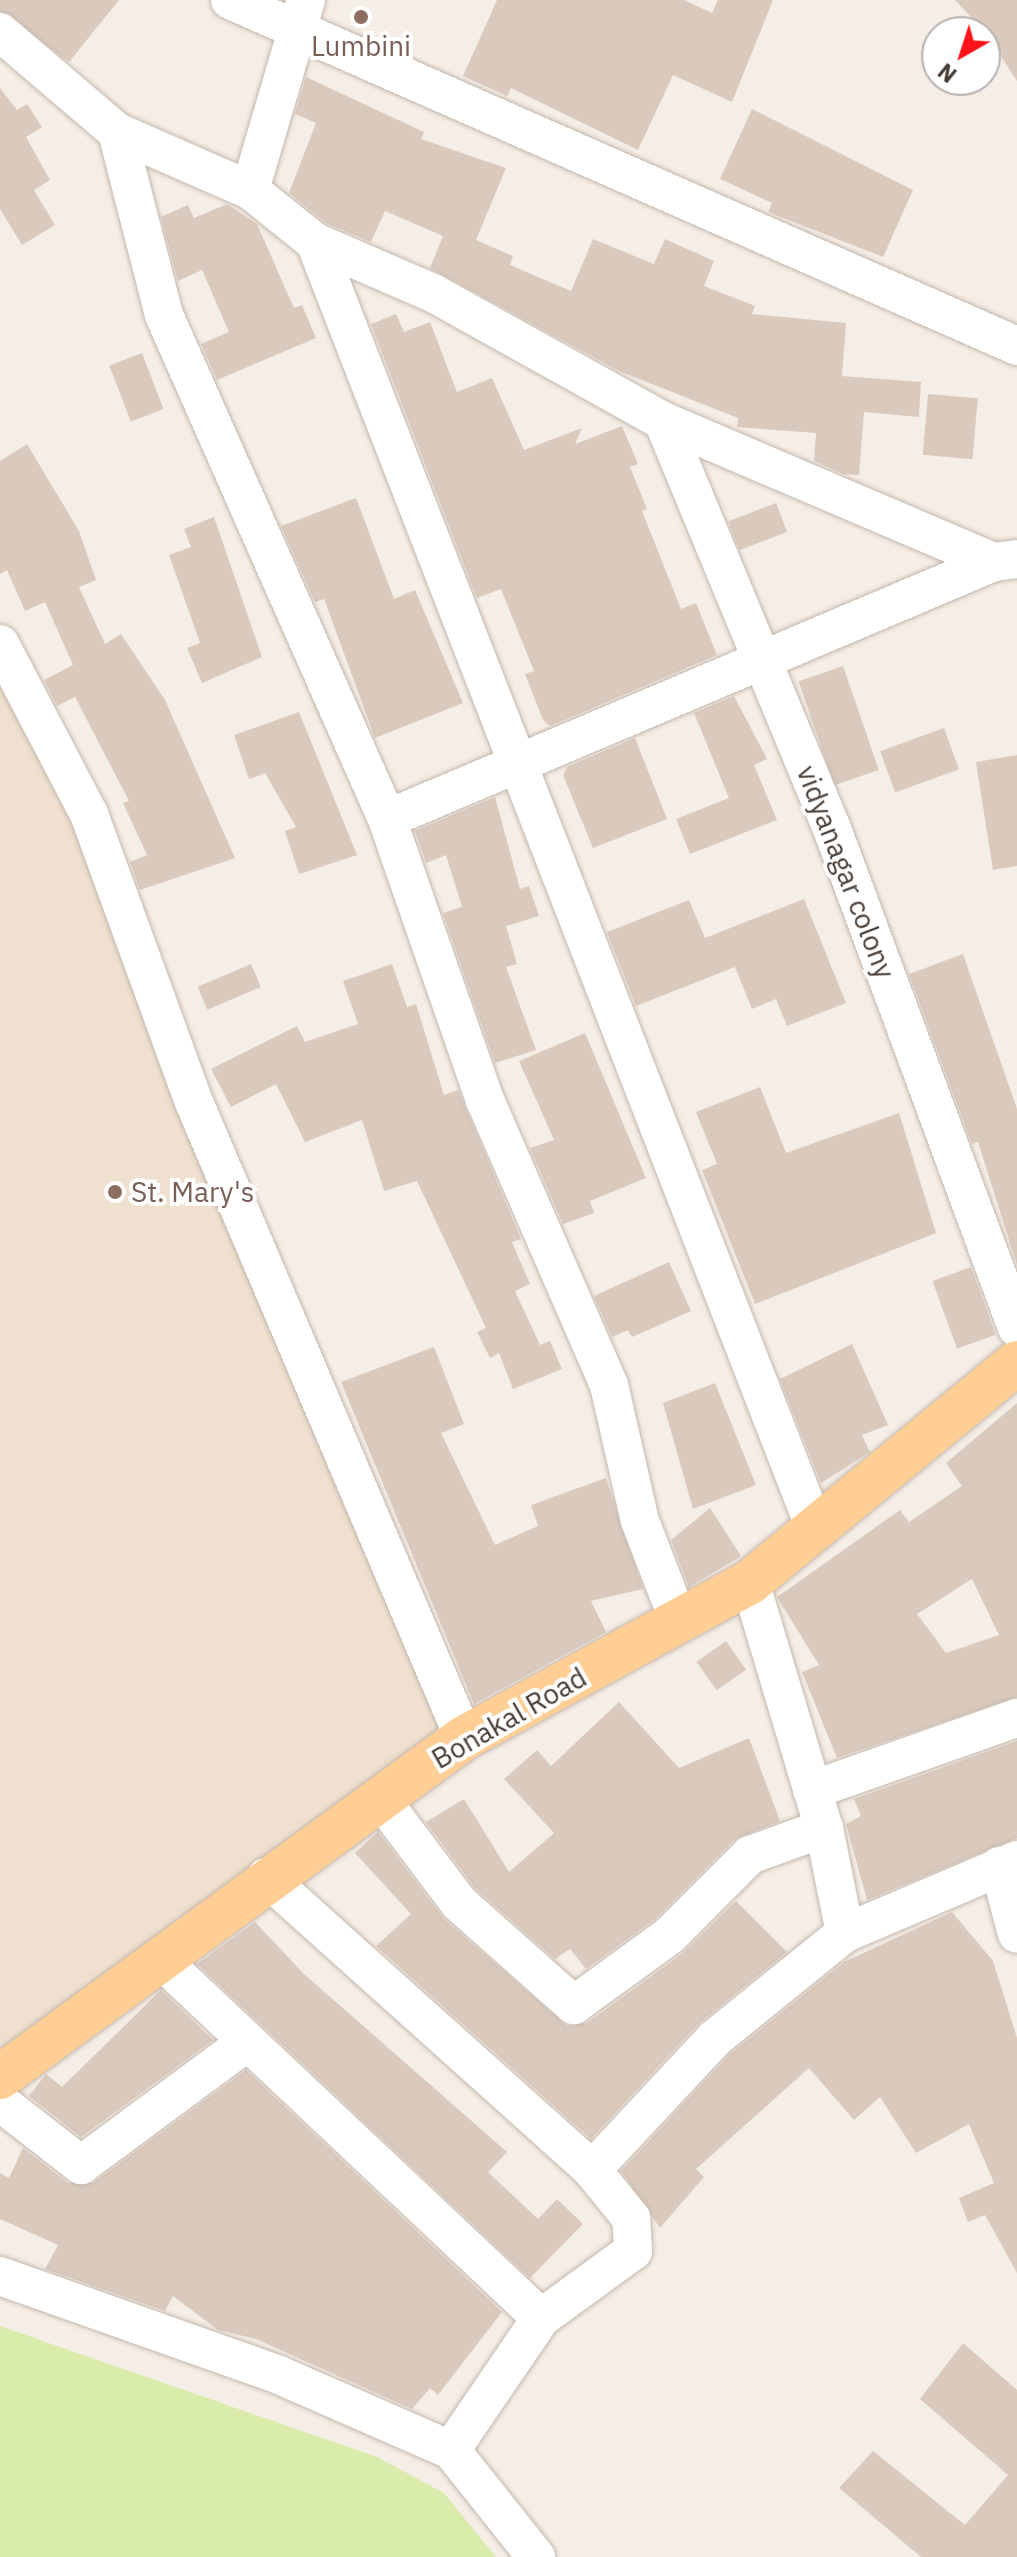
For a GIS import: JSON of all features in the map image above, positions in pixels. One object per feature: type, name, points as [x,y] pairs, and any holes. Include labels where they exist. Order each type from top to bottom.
[{"type":"main road","name":"Bonakal Road","points":[[0,2077],[266,1877],[464,1738],[750,1582],[814,1526],[1017,1363]]},
{"type":"street","points":[[230,0],[300,14],[1017,346]]},
{"type":"street","points":[[250,190],[300,14]]},
{"type":"street","points":[[0,32],[117,132],[250,190],[315,242],[433,293],[663,421],[1006,561]]},
{"type":"street","points":[[117,132],[164,315],[387,819],[485,1100],[609,1385],[640,1521],[679,1622]]},
{"type":"street","points":[[315,242],[814,1526]]},
{"type":"street","name":"vidyanagar colony","points":[[663,421],[763,663],[1017,1328]]},
{"type":"street","points":[[387,819],[518,767],[1006,561]]},
{"type":"street","points":[[0,644],[89,814],[194,1102],[464,1738]]},
{"type":"street","points":[[750,1582],[824,1828],[845,1933]]},
{"type":"street","points":[[812,1790],[1017,1718]]},
{"type":"street","points":[[380,1798],[459,1903],[574,2005],[669,1936],[750,1855],[824,1828]]},
{"type":"street","points":[[592,2170],[714,2039],[845,1933],[1008,1863],[1017,1934]]},
{"type":"street","points":[[266,1877],[592,2170],[631,2218],[633,2251],[541,2318],[451,2450]]},
{"type":"street","points":[[159,1958],[541,2318]]},
{"type":"street","points":[[0,2102],[81,2165],[247,2042]]},
{"type":"street","points":[[0,2276],[279,2375],[451,2450],[536,2557]]},
{"type":"shaded area","name":"St. Mary's","points":[[0,652],[462,1731],[0,2065]]},
{"type":"green space","points":[[0,2326],[377,2457],[444,2493],[496,2557],[0,2557]]},
{"type":"building","points":[[0,0],[119,0],[69,62],[0,11]]},
{"type":"building","points":[[497,0],[684,0],[712,13],[718,0],[773,0],[732,102],[673,75],[638,150],[511,88],[507,96],[463,76]]},
{"type":"building","points":[[955,0],[1017,0],[1017,81],[1001,56],[1001,16],[970,16]]},
{"type":"building","points":[[306,77],[424,132],[421,139],[506,168],[476,240],[513,256],[510,265],[571,291],[593,239],[654,264],[665,239],[714,261],[704,286],[755,306],[752,314],[846,323],[842,376],[921,382],[919,417],[864,412],[859,475],[843,474],[814,461],[816,433],[737,427],[738,418],[619,371],[430,268],[443,236],[385,211],[371,242],[326,223],[289,193],[316,123],[295,114]]},
{"type":"building","points":[[0,88],[17,110],[27,104],[42,127],[26,137],[50,180],[34,190],[55,225],[22,245],[0,209]]},
{"type":"building","points":[[752,109],[913,190],[883,257],[768,212],[772,203],[720,179]]},
{"type":"building","points":[[227,204],[257,224],[294,308],[302,305],[316,338],[217,380],[201,344],[229,332],[202,270],[178,281],[161,217],[188,205],[194,218]]},
{"type":"building","points":[[396,314],[404,332],[430,322],[457,392],[492,378],[524,450],[582,428],[575,444],[622,426],[638,464],[630,467],[647,509],[642,511],[681,609],[696,603],[717,655],[550,726],[543,720],[525,674],[534,671],[501,589],[477,598],[371,324]]},
{"type":"building","points":[[142,353],[164,409],[131,422],[109,366]]},
{"type":"building","points":[[928,394],[978,398],[972,459],[923,455]]},
{"type":"building","points":[[27,444],[79,531],[96,580],[79,587],[105,644],[121,634],[165,700],[235,858],[140,890],[130,862],[147,855],[123,803],[129,801],[75,697],[57,706],[44,680],[73,665],[45,602],[25,611],[7,570],[0,574],[0,461]]},
{"type":"building","points":[[356,498],[394,599],[415,590],[463,703],[375,738],[324,599],[315,602],[281,526]]},
{"type":"building","points":[[776,503],[787,532],[739,550],[728,521]]},
{"type":"building","points":[[214,517],[262,657],[202,683],[187,648],[200,643],[169,555],[191,547],[184,529]]},
{"type":"building","points":[[843,666],[879,770],[834,785],[799,681]]},
{"type":"building","points":[[734,696],[767,759],[754,765],[777,820],[690,854],[676,819],[729,798],[694,713]]},
{"type":"building","points":[[299,712],[357,855],[299,874],[285,831],[296,827],[265,773],[249,779],[234,735]]},
{"type":"building","points":[[944,728],[959,769],[895,793],[880,751]]},
{"type":"building","points":[[635,738],[667,819],[593,848],[563,775],[567,767]]},
{"type":"building","points":[[1017,755],[1017,866],[993,870],[976,762]]},
{"type":"building","points":[[495,797],[520,889],[529,886],[539,916],[506,926],[517,964],[506,967],[536,1050],[495,1063],[443,913],[462,907],[446,855],[426,863],[415,831]]},
{"type":"building","points":[[804,899],[846,1003],[787,1026],[776,999],[752,1009],[735,967],[636,1006],[607,932],[689,900],[705,938]]},
{"type":"building","points":[[963,954],[1017,1109],[1017,1265],[978,1142],[972,1144],[909,974]]},
{"type":"building","points":[[251,964],[261,987],[207,1010],[198,987]]},
{"type":"building","points":[[392,964],[407,1007],[416,1004],[444,1095],[458,1090],[521,1239],[512,1242],[530,1284],[515,1291],[540,1345],[550,1341],[562,1369],[513,1389],[499,1353],[490,1358],[477,1332],[486,1328],[417,1181],[384,1191],[362,1120],[305,1142],[276,1084],[231,1107],[211,1069],[297,1026],[305,1042],[358,1024],[343,981]]},
{"type":"building","points":[[585,1033],[646,1178],[590,1201],[594,1213],[563,1224],[530,1148],[554,1140],[519,1061]]},
{"type":"building","points":[[760,1087],[786,1153],[899,1113],[936,1233],[755,1304],[702,1170],[717,1164],[696,1112]]},
{"type":"building","points":[[669,1262],[691,1311],[632,1337],[628,1330],[612,1337],[594,1296]]},
{"type":"building","points":[[971,1267],[996,1335],[957,1349],[932,1281]]},
{"type":"building","points":[[852,1344],[888,1425],[862,1435],[870,1452],[821,1483],[780,1379]]},
{"type":"building","points":[[434,1347],[464,1424],[441,1433],[495,1545],[538,1526],[531,1505],[606,1478],[643,1589],[591,1601],[606,1632],[474,1704],[341,1382]]},
{"type":"building","points":[[715,1383],[756,1485],[693,1509],[663,1403]]},
{"type":"building","points":[[1017,1403],[1017,1697],[837,1758],[802,1672],[819,1665],[777,1597],[900,1510],[909,1522],[962,1486],[946,1463]],"holes":[[[972,1579],[999,1635],[946,1653],[917,1614]]]},
{"type":"building","points":[[710,1508],[741,1556],[689,1587],[671,1540]]},
{"type":"building","points":[[726,1641],[746,1670],[717,1690],[697,1662]]},
{"type":"building","points":[[619,1702],[679,1768],[749,1738],[780,1821],[735,1839],[655,1919],[586,1969],[570,1949],[555,1959],[475,1888],[426,1822],[464,1799],[509,1872],[554,1833],[504,1779],[537,1750],[551,1766]]},
{"type":"building","points":[[1017,1741],[1017,1838],[867,1900],[846,1824],[861,1816],[854,1799]]},
{"type":"building","points":[[378,1832],[444,1919],[567,2026],[587,2023],[682,1954],[736,1901],[787,1952],[698,2024],[591,2139],[376,1946],[411,1914],[355,1853]]},
{"type":"building","points":[[952,1912],[993,1961],[1017,2038],[1017,2273],[985,2215],[968,2222],[959,2198],[994,2183],[969,2124],[916,2153],[880,2097],[854,2120],[809,2068],[696,2169],[704,2177],[660,2228],[621,2171],[729,2055],[844,1962]]},
{"type":"building","points":[[255,1922],[304,1974],[507,2152],[488,2172],[538,2219],[557,2199],[583,2224],[530,2278],[197,1964]]},
{"type":"building","points":[[161,1990],[213,2040],[81,2137],[29,2096],[46,2074],[62,2087]]},
{"type":"building","points":[[246,2070],[502,2312],[438,2395],[430,2388],[412,2409],[256,2339],[218,2330],[173,2296],[165,2311],[45,2269],[58,2245],[0,2219],[0,2173],[9,2178],[23,2148],[68,2183],[93,2183]]},
{"type":"building","points":[[963,2343],[1017,2390],[1017,2557],[921,2557],[839,2488],[873,2451],[965,2525],[1008,2475],[920,2399]]},
{"type":"place","name":"Lumbini","points":[[361,17]]},
{"type":"place","name":"St. Mary's","points":[[115,1192]]}]
